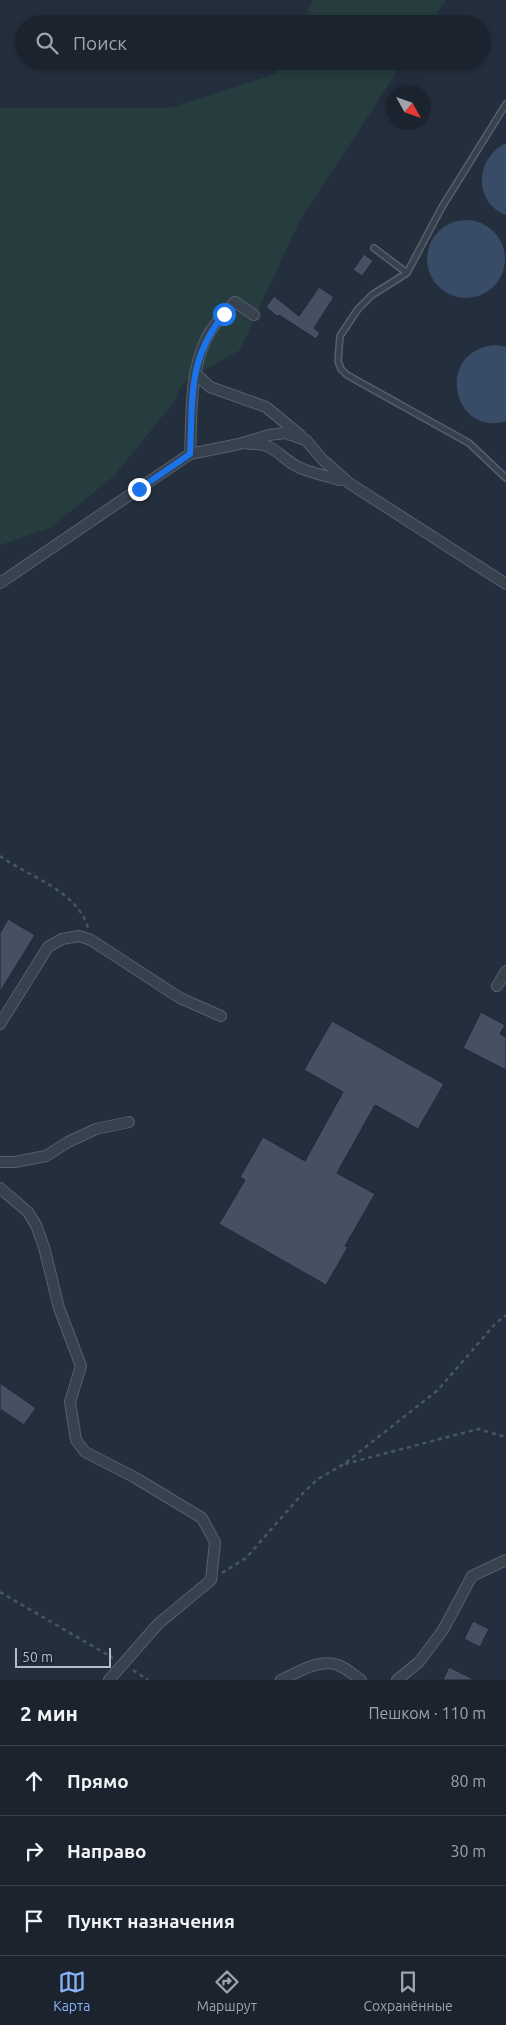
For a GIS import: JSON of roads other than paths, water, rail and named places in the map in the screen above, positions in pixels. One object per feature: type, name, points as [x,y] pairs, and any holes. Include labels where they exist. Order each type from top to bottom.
[{"type":"street","points":[[190,454],[195,373],[197,361],[206,338],[214,325],[235,302],[254,314]]},
{"type":"street","points":[[195,373],[210,387],[266,407],[274,412],[306,440],[327,464],[349,483],[506,584]]},
{"type":"street","points":[[0,583],[190,454],[277,434],[293,434],[306,440]]},
{"type":"street","points":[[239,444],[258,443],[272,447],[296,465],[349,483]]},
{"type":"street","points":[[0,1024],[48,947],[62,938],[79,936],[91,940],[180,998],[221,1016]]},
{"type":"street","points":[[497,986],[506,971]]},
{"type":"street","points":[[0,1162],[15,1162],[46,1156],[68,1142],[96,1129],[129,1122]]},
{"type":"street","points":[[0,1188],[28,1212],[36,1225],[44,1247],[59,1308],[81,1366],[70,1402],[76,1440],[85,1452],[134,1477],[202,1518],[215,1542],[211,1580],[158,1624],[109,1680]]},
{"type":"street","points":[[397,1680],[419,1662],[443,1630],[472,1576],[506,1560]]},
{"type":"street","points":[[281,1680],[314,1665],[327,1663],[338,1665],[361,1680]]},
{"type":"lane","points":[[506,104],[442,207],[407,272],[372,295],[350,320],[340,336],[338,361],[341,369],[356,381],[469,443],[506,478]]},
{"type":"lane","points":[[374,248],[407,272]]},
{"type":"water","points":[[506,143],[506,215],[495,209],[487,200],[483,190],[482,179],[489,158]]},
{"type":"water","points":[[466,220],[481,223],[498,237],[502,244],[505,259],[502,274],[488,291],[481,295],[466,298],[451,295],[434,281],[430,274],[427,259],[430,244],[444,227],[451,223]]},
{"type":"water","points":[[496,345],[506,347],[506,421],[488,423],[473,417],[463,406],[458,391],[458,376],[464,361],[476,350]]}]
